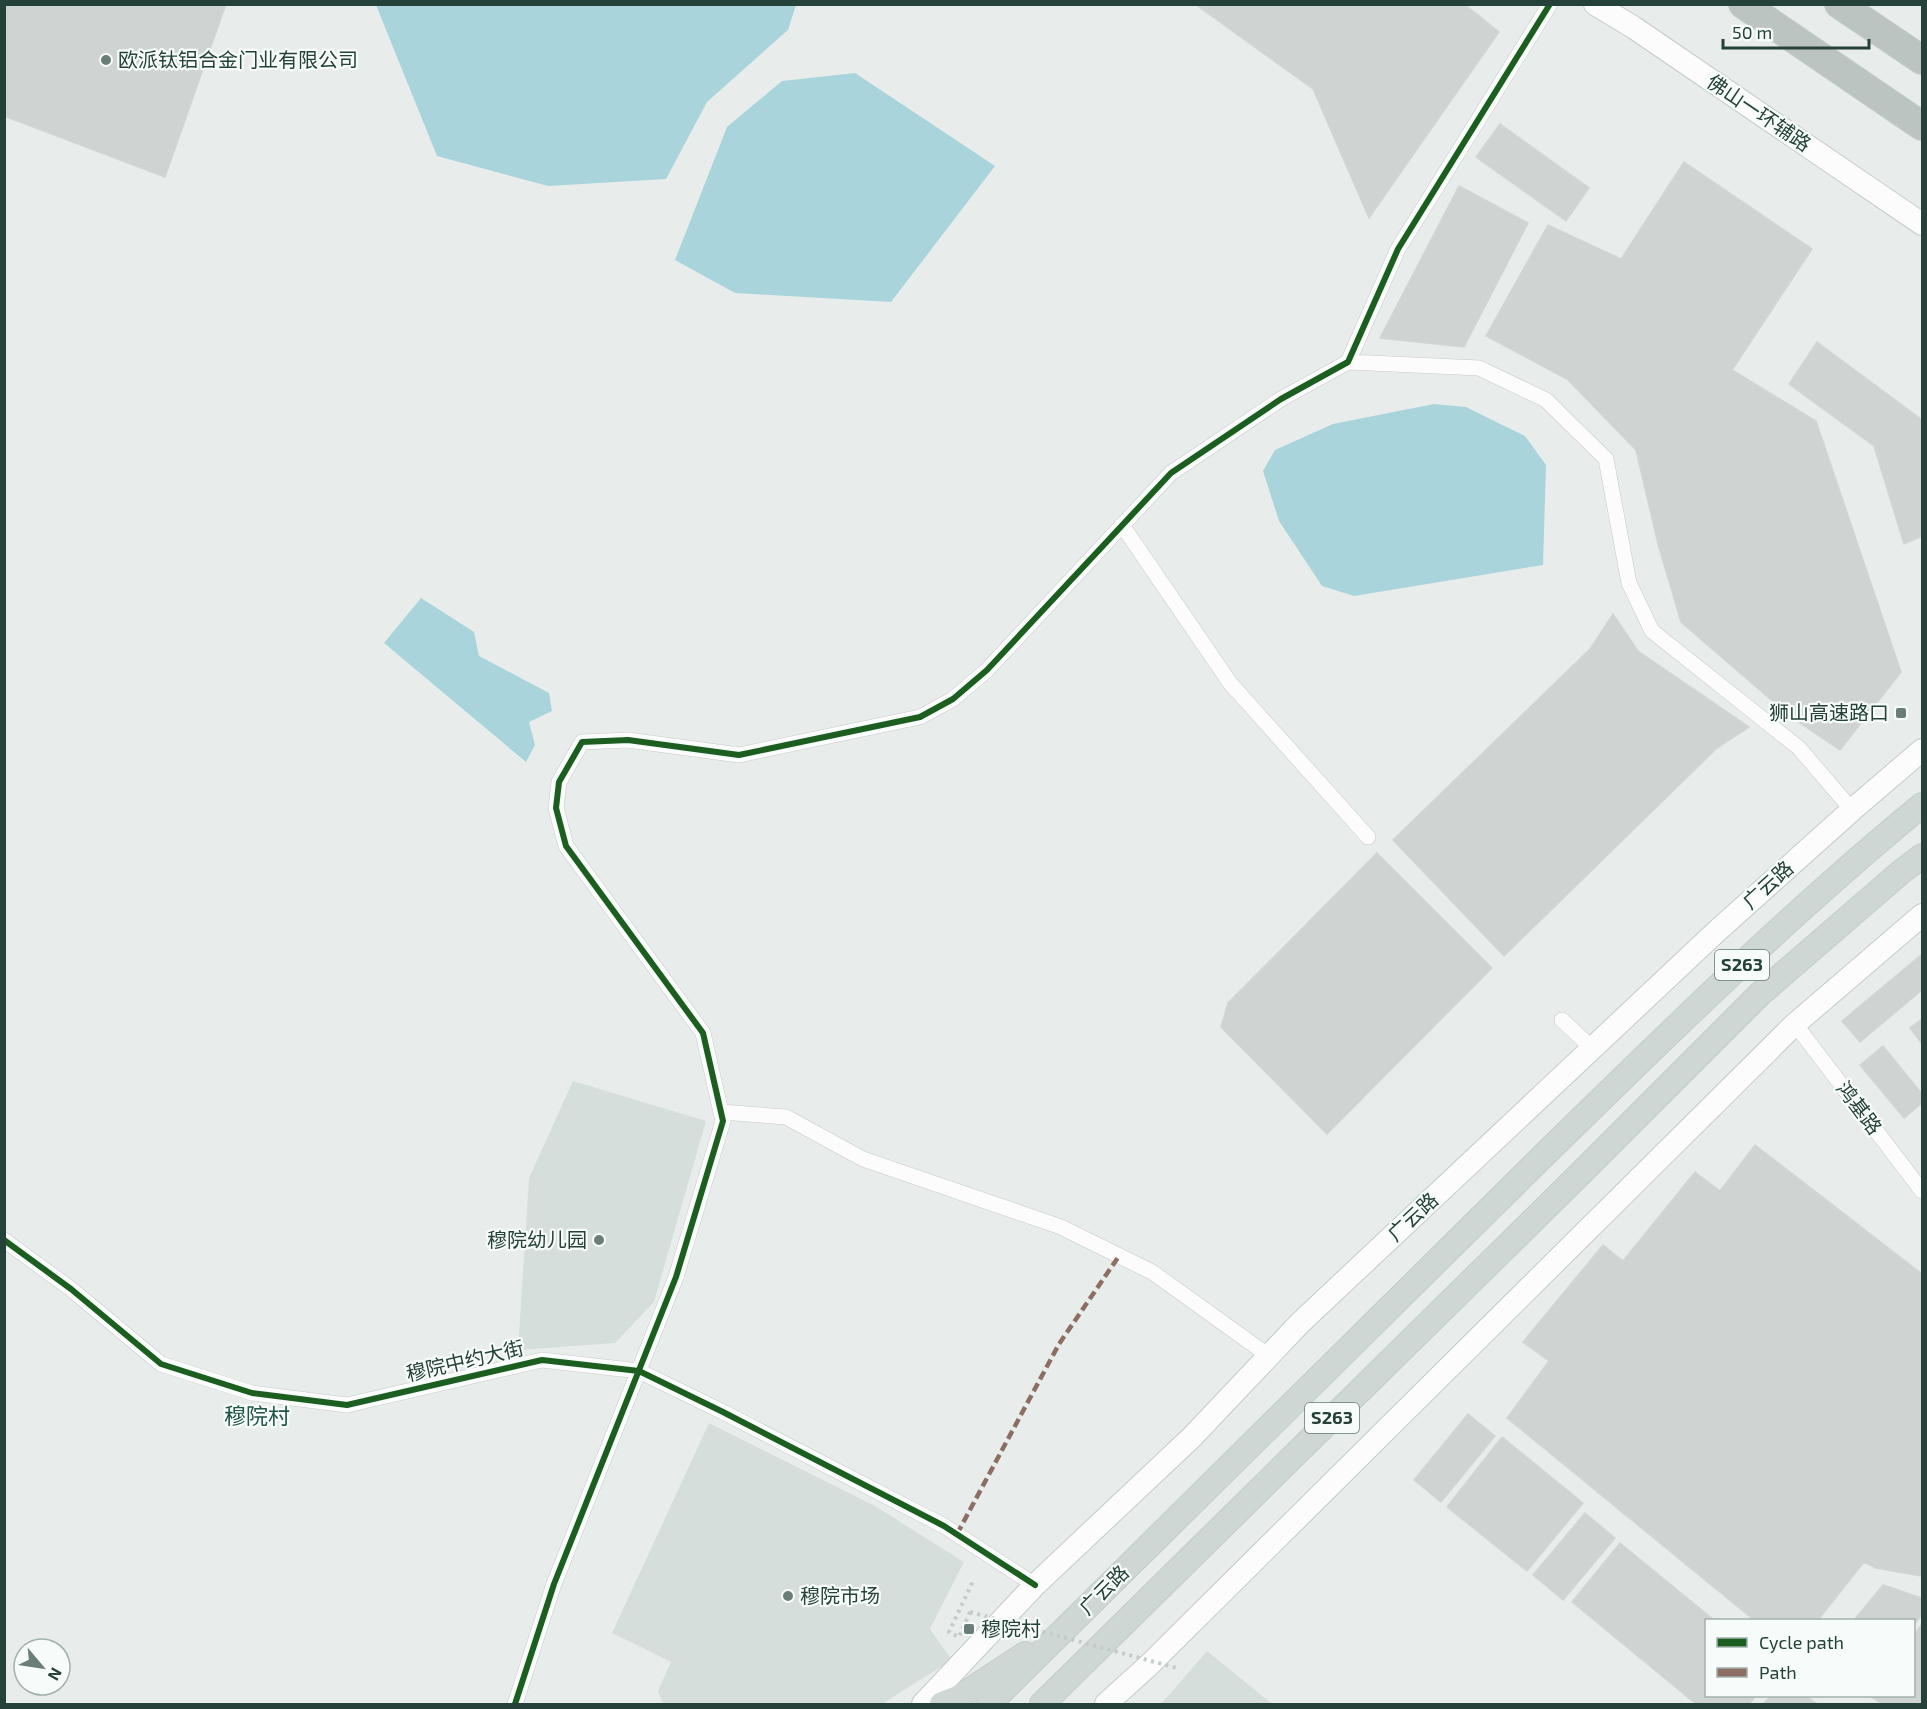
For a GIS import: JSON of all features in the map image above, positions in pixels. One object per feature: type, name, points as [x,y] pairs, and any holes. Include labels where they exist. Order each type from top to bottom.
[{"type":"highway","points":[[1743,4],[1923,126]]},
{"type":"highway","points":[[1839,4],[1923,60]]},
{"type":"main road","name":"佛山一环辅路","points":[[1595,4],[1633,27],[1923,224]]},
{"type":"main road","name":"广云路","points":[[923,1704],[1035,1585],[1192,1437],[1300,1323],[1717,931],[1923,750]]},
{"type":"main road","name":"广云路","points":[[988,1704],[1568,1132],[1761,946],[1923,805]]},
{"type":"main road","name":"广云路","points":[[1042,1704],[1760,994],[1923,856]]},
{"type":"main road","name":"S263","points":[[1106,1704],[1149,1665],[1795,1024],[1923,915]]},
{"type":"main road","points":[[942,1704],[958,1698],[1067,1626]]},
{"type":"main road","points":[[1067,1704],[1080,1665]]},
{"type":"street","points":[[1348,362],[1398,249],[1550,4]]},
{"type":"street","points":[[515,1704],[554,1584],[676,1277],[723,1121],[703,1033],[566,846],[556,808],[559,782],[582,742],[628,740],[740,755],[920,717],[954,699],[987,670],[1171,473],[1281,399],[1348,362],[1479,368],[1546,400],[1606,459],[1629,582],[1652,632],[1799,748],[1852,810]]},
{"type":"street","points":[[1122,525],[1230,683],[1368,837]]},
{"type":"street","points":[[1563,1020],[1592,1048]]},
{"type":"street","name":"鸿基路","points":[[1795,1024],[1923,1191]]},
{"type":"street","points":[[721,1112],[786,1117],[863,1159],[1061,1227],[1152,1272],[1269,1356]]},
{"type":"street","name":"穆院中约大街","points":[[4,1240],[71,1289],[161,1364],[252,1393],[347,1405],[542,1360],[639,1371],[944,1526],[1035,1585]]},
{"type":"path","points":[[973,1581],[949,1632],[959,1637],[970,1612],[1177,1668]]},
{"type":"shaded area","name":"穆院幼儿园","points":[[573,1081],[706,1121],[654,1302],[615,1343],[518,1350],[529,1178]]},
{"type":"shaded area","name":"穆院市场","points":[[709,1423],[875,1506],[964,1562],[930,1629],[952,1660],[882,1704],[663,1704],[658,1691],[671,1662],[612,1633]]},
{"type":"shaded area","points":[[1207,1651],[1272,1704],[1161,1704]]},
{"type":"water","points":[[376,5],[796,5],[788,30],[707,102],[666,179],[548,186],[437,156]]},
{"type":"water","points":[[855,73],[995,166],[891,302],[735,293],[675,260],[727,127],[782,81]]},
{"type":"water","points":[[1434,404],[1466,407],[1525,436],[1546,465],[1543,565],[1354,596],[1322,586],[1279,521],[1263,471],[1275,450],[1333,424]]},
{"type":"water","points":[[421,598],[474,632],[479,656],[549,693],[552,711],[529,722],[535,745],[526,762],[384,643]]},
{"type":"building","name":"欧派钛铝合金门业有限公司","points":[[4,4],[226,4],[165,177],[4,116]]},
{"type":"building","points":[[1195,4],[1464,4],[1499,32],[1369,218],[1313,89]]},
{"type":"building","points":[[1500,124],[1589,188],[1566,221],[1476,157]]},
{"type":"building","points":[[1684,162],[1812,249],[1732,370],[1816,421],[1901,672],[1840,750],[1791,717],[1681,622],[1658,544],[1636,450],[1567,379],[1486,336],[1548,225],[1621,259]]},
{"type":"building","points":[[1459,186],[1528,223],[1464,347],[1380,338]]},
{"type":"building","points":[[1817,342],[1922,420],[1922,536],[1904,544],[1874,446],[1789,384]]},
{"type":"building","points":[[1613,614],[1638,651],[1749,727],[1717,748],[1504,956],[1393,840],[1590,649]]},
{"type":"building","points":[[1377,853],[1492,968],[1327,1134],[1221,1027],[1228,1003]]},
{"type":"building","points":[[1922,954],[1922,990],[1860,1042],[1842,1021]]},
{"type":"building","points":[[1922,1019],[1922,1044],[1910,1028]]},
{"type":"building","points":[[1883,1046],[1922,1094],[1922,1103],[1904,1118],[1860,1065]]},
{"type":"building","points":[[1755,1145],[1922,1274],[1922,1576],[1876,1568],[1864,1562],[1819,1619],[1753,1619],[1507,1418],[1549,1361],[1523,1342],[1603,1245],[1623,1261],[1695,1172],[1720,1191]]},
{"type":"building","points":[[1468,1414],[1495,1436],[1441,1502],[1414,1480]]},
{"type":"building","points":[[1502,1437],[1583,1503],[1527,1571],[1447,1507]]},
{"type":"building","points":[[1585,1513],[1615,1538],[1563,1600],[1533,1575]]},
{"type":"building","points":[[1620,1543],[1713,1619],[1705,1619],[1705,1697],[1755,1697],[1749,1704],[1696,1704],[1572,1602]]},
{"type":"building","points":[[1883,1585],[1922,1598],[1922,1614],[1915,1624],[1915,1619],[1855,1619]]},
{"type":"building","points":[[1922,1624],[1922,1700],[1919,1704],[1882,1704],[1872,1697],[1915,1697],[1915,1634]]},
{"type":"building","points":[[1770,1697],[1807,1697],[1817,1704],[1763,1704]]},
{"type":"marked path","points":[[957,1534],[1059,1344],[1119,1256]]},
{"type":"cycle path","points":[[515,1704],[554,1584],[676,1277],[723,1121],[703,1033],[566,846],[556,808],[559,782],[582,742],[628,740],[739,755],[920,717],[953,699],[987,670],[1171,473],[1281,399],[1348,362],[1398,249],[1550,4]]},
{"type":"cycle path","points":[[4,1240],[71,1289],[161,1364],[252,1393],[347,1405],[542,1360],[639,1371],[944,1526],[1035,1585]]},
{"type":"place","name":"欧派钛铝合金门业有限公司","points":[[106,60]]},
{"type":"place","name":"狮山高速路口","points":[[1901,713]]},
{"type":"place","name":"穆院幼儿园","points":[[599,1240]]},
{"type":"place","name":"穆院市场","points":[[788,1596]]},
{"type":"place","name":"穆院村","points":[[969,1629]]},
{"type":"district","name":"穆院村","points":[[257,1416]]}]
